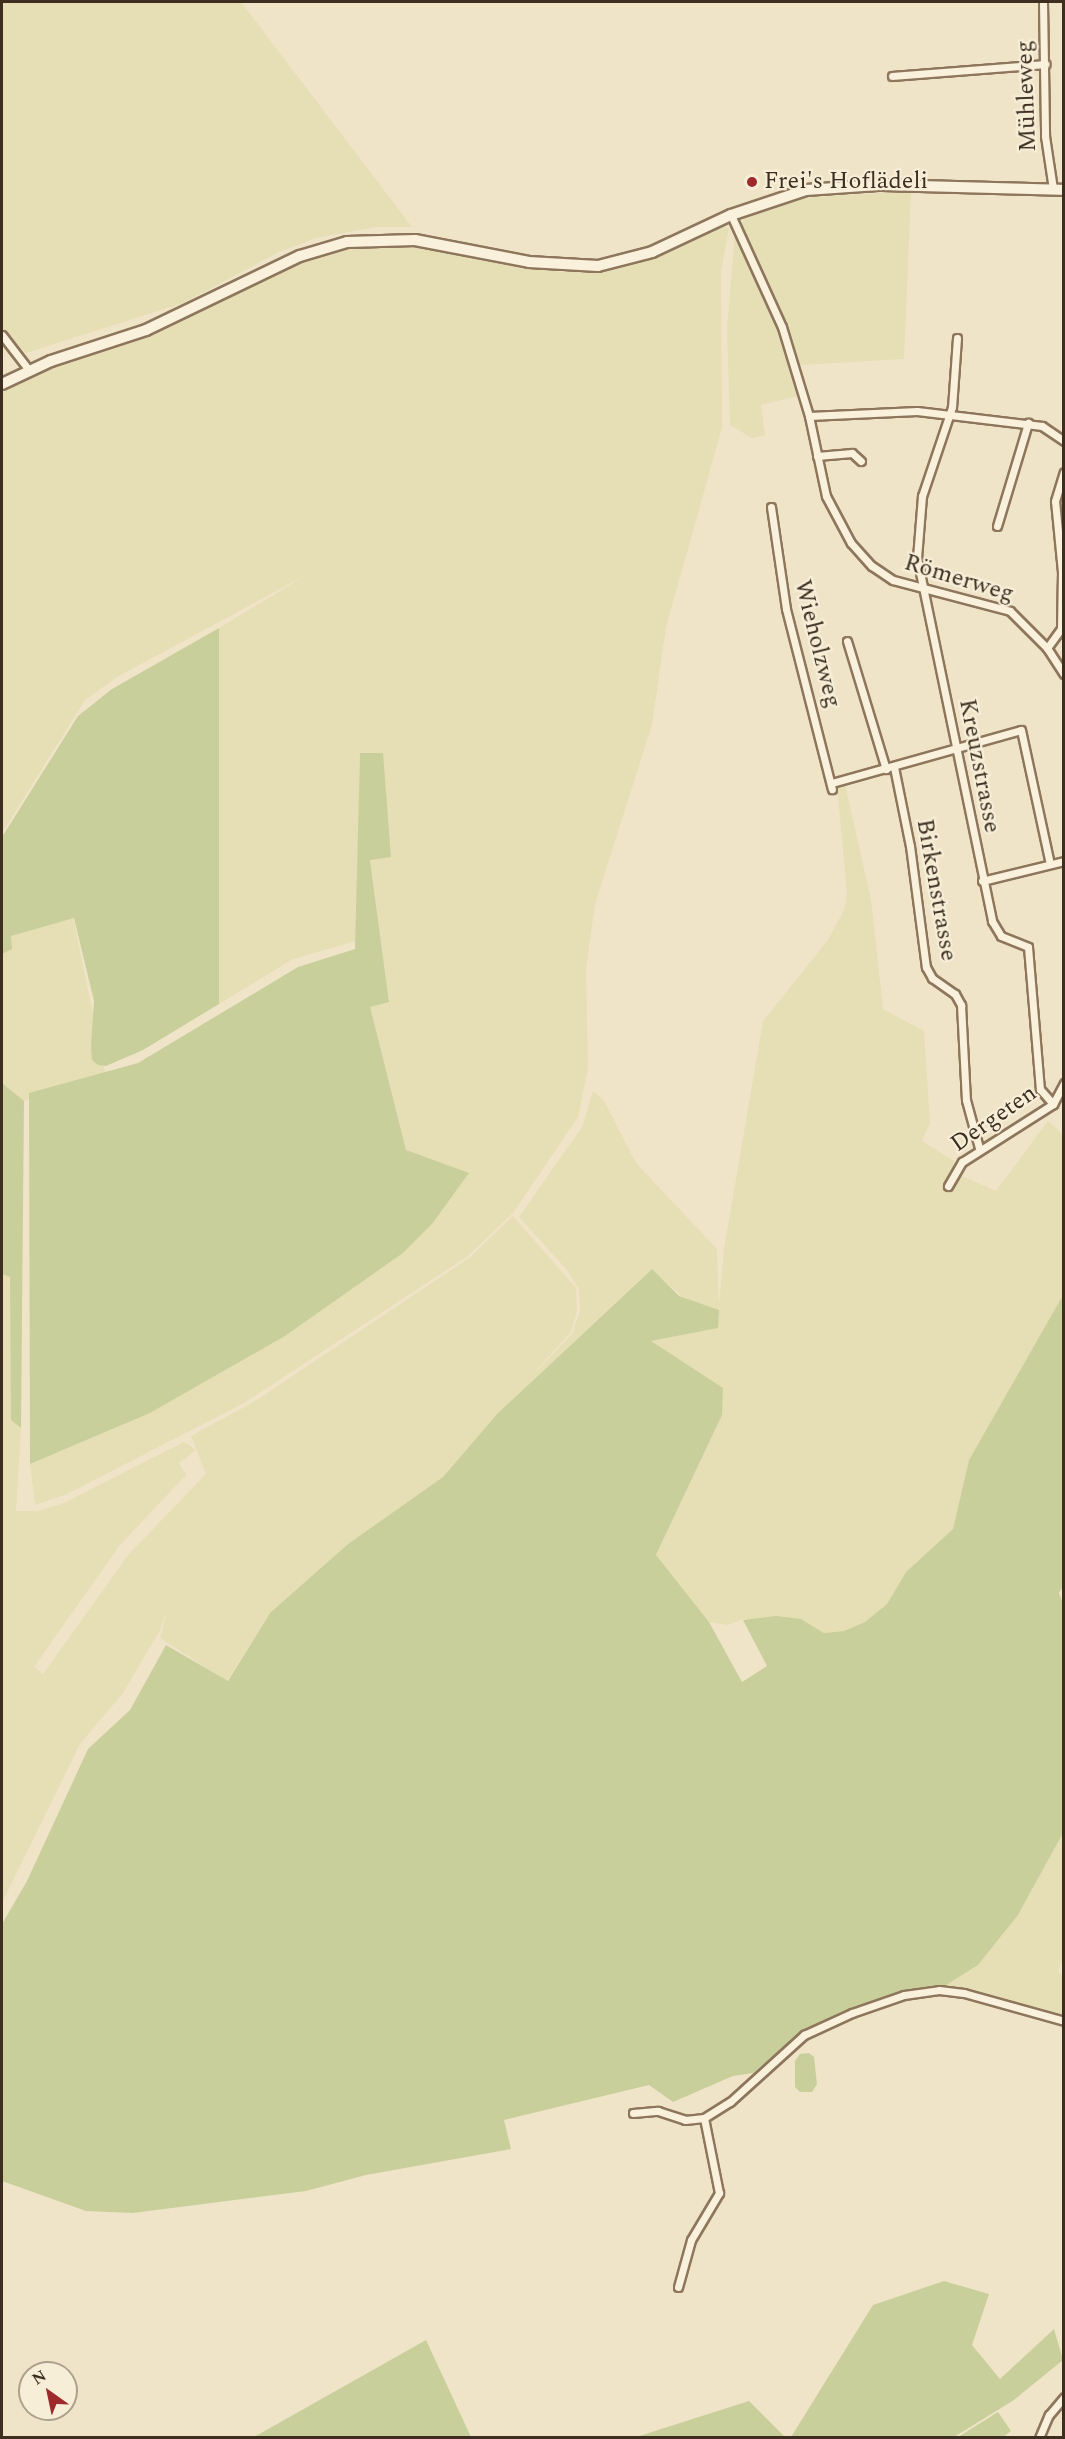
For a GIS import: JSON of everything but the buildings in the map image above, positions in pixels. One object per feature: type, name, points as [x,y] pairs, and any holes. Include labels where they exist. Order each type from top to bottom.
[{"type":"street","name":"Mühleweg","points":[[1043,2],[1046,64],[1045,136],[1058,190]]},
{"type":"street","points":[[892,76],[1046,64]]},
{"type":"street","points":[[2,384],[29,370],[146,330],[209,302],[280,264],[347,242],[415,240],[529,262],[598,266],[652,252],[731,214],[786,195],[841,186],[1058,190]]},
{"type":"street","name":"Römerweg","points":[[731,214],[782,327],[809,416],[826,496],[851,543],[882,574],[1010,611],[1047,648],[1064,674]]},
{"type":"street","points":[[2,335],[29,370]]},
{"type":"street","name":"Kreuzstrasse","points":[[957,338],[950,414],[922,496],[917,540],[924,587],[982,880],[994,929],[1001,936],[1028,947],[1040,1089],[1053,1104]]},
{"type":"street","points":[[809,416],[880,411],[950,414],[1028,423],[1050,430],[1064,441]]},
{"type":"street","points":[[997,526],[1028,423]]},
{"type":"street","points":[[817,456],[852,453],[861,461]]},
{"type":"street","points":[[1047,648],[1061,629],[1062,572],[1055,501],[1064,472]]},
{"type":"street","name":"Wieholzweg","points":[[771,507],[786,609],[832,786],[886,769]]},
{"type":"street","points":[[847,641],[886,769],[1021,730],[1050,864]]},
{"type":"street","name":"Birkenstrasse","points":[[894,767],[910,846],[926,967],[932,978],[955,994],[962,1005],[966,1100],[979,1148]]},
{"type":"street","points":[[982,880],[1064,861]]},
{"type":"street","name":"Dergeten","points":[[948,1186],[951,1175],[979,1148],[1053,1104],[1064,1083]]},
{"type":"street","points":[[633,2113],[658,2111],[691,2121],[705,2118],[730,2102],[804,2035],[887,2000],[930,1991],[964,1993],[1064,2021]]},
{"type":"street","points":[[678,2287],[691,2240],[719,2193],[705,2118]]},
{"type":"street","points":[[1039,2438],[1048,2415],[1064,2397]]},
{"type":"shaded area","points":[[2,2],[241,2],[412,227],[376,227],[316,238],[277,253],[183,303],[26,353],[2,329]]},
{"type":"shaded area","points":[[911,191],[904,359],[800,365],[739,230],[745,217],[802,198]]},
{"type":"shaded area","points":[[720,225],[729,229],[721,271],[722,428],[666,627],[652,725],[595,904],[586,970],[588,1068],[578,1117],[513,1213],[468,1256],[244,1403],[67,1494],[35,1505],[30,1464],[150,1413],[285,1336],[403,1253],[432,1224],[469,1173],[406,1151],[369,1007],[389,1001],[370,859],[390,857],[360,753],[356,941],[293,959],[219,1004],[219,628],[306,575],[117,677],[85,700],[2,833],[2,389],[68,358],[165,327],[312,256],[350,247],[397,243],[454,249],[559,272],[586,272],[640,261]]},
{"type":"shaded area","points":[[735,235],[773,316],[798,396],[761,405],[765,435],[752,438],[730,425],[727,328]]},
{"type":"shaded area","points":[[845,784],[871,900],[883,1009],[924,1031],[930,1123],[922,1141],[954,1161],[962,1176],[996,1191],[1048,1121],[1063,1135],[1063,1295],[969,1460],[953,1529],[906,1572],[887,1604],[865,1622],[844,1631],[824,1633],[801,1619],[743,1619],[728,1625],[709,1622],[656,1555],[722,1415],[650,1341],[718,1328],[651,1269],[498,1413],[443,1477],[348,1544],[270,1613],[227,1681],[160,1638],[167,1611],[159,1632],[123,1693],[80,1744],[2,1903],[2,1274],[12,1277],[11,1419],[21,1428],[16,1511],[37,1511],[62,1504],[184,1442],[196,1450],[179,1463],[186,1475],[120,1545],[34,1667],[43,1674],[129,1554],[206,1474],[191,1436],[252,1403],[469,1258],[513,1216],[576,1288],[577,1311],[571,1332],[525,1383],[572,1334],[580,1311],[579,1289],[567,1270],[519,1217],[582,1127],[593,1091],[603,1099],[636,1163],[717,1249],[719,1305],[724,1249],[763,1021],[828,940],[845,908],[847,893],[837,786]]},
{"type":"shaded area","points":[[73,917],[106,1077],[24,1101],[2,1083],[2,930]]},
{"type":"shaded area","points":[[1063,1833],[1064,1955],[1058,1972],[1063,1975],[1063,2019],[1002,1999],[943,1987],[978,1965],[1018,1915]]},
{"type":"green space","points":[[219,628],[219,1004],[143,1050],[106,1066],[98,1065],[92,1060],[91,1046],[94,1001],[74,918],[11,936],[12,949],[2,954],[2,837],[78,716],[112,689]]},
{"type":"green space","points":[[360,753],[383,753],[391,857],[370,860],[389,1002],[370,1007],[406,1150],[469,1173],[432,1224],[403,1253],[285,1336],[150,1413],[30,1464],[29,1093],[138,1063],[298,967],[355,949]]},
{"type":"green space","points":[[2,1083],[24,1101],[21,1428],[11,1420],[10,1277],[2,1274]]},
{"type":"green space","points":[[652,1269],[679,1296],[719,1310],[718,1328],[651,1341],[723,1388],[722,1415],[656,1555],[709,1622],[742,1682],[767,1666],[743,1620],[776,1616],[801,1619],[824,1633],[844,1631],[865,1622],[887,1604],[906,1572],[953,1529],[969,1460],[1063,1295],[1064,1585],[1059,1593],[1064,1606],[1063,1833],[1018,1915],[978,1965],[943,1987],[899,1993],[855,2007],[804,2030],[753,2073],[733,2076],[673,2102],[649,2085],[504,2120],[511,2149],[366,2175],[306,2191],[133,2213],[86,2211],[2,2181],[2,1924],[27,1881],[88,1749],[130,1710],[166,1645],[228,1681],[270,1613],[348,1544],[443,1477],[498,1413]]},
{"type":"green space","points":[[809,2053],[814,2057],[817,2084],[812,2092],[800,2092],[795,2087],[795,2061],[800,2054]]},
{"type":"green space","points":[[944,2281],[989,2294],[972,2345],[1000,2379],[1054,2329],[1063,2360],[1014,2400],[954,2437],[791,2437],[873,2305]]},
{"type":"green space","points":[[426,2340],[471,2437],[254,2437]]},
{"type":"green space","points":[[749,2401],[785,2437],[636,2437]]},
{"type":"green space","points":[[998,2412],[1011,2431],[1003,2437],[958,2437]]},
{"type":"place","name":"Frei's Hoflädeli","points":[[752,182]]}]
